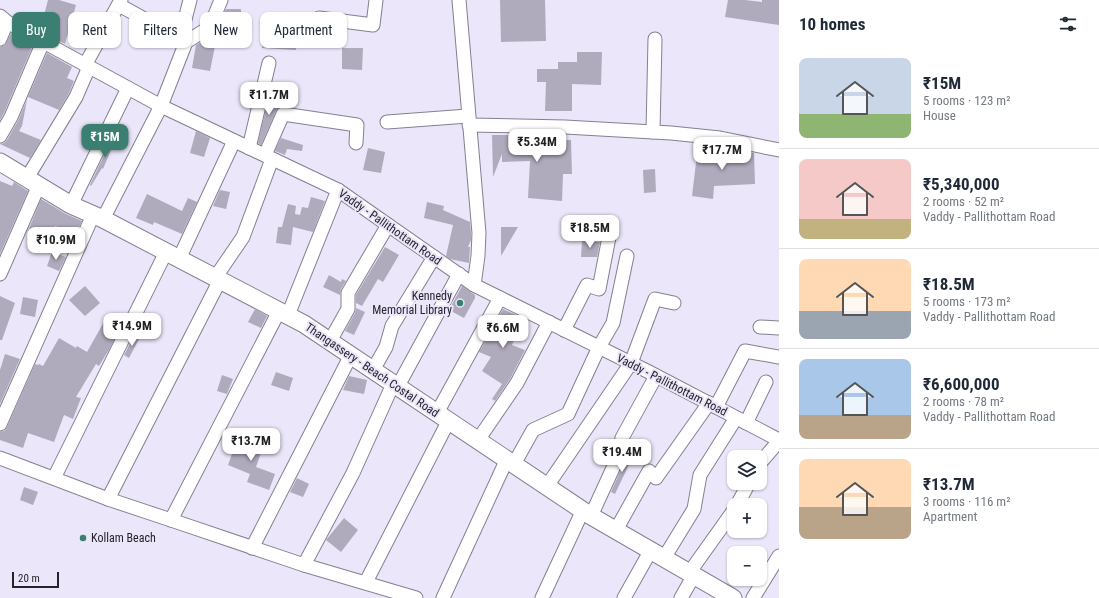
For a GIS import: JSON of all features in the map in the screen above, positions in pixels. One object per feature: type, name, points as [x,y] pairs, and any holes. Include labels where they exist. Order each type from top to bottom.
[{"type":"street","points":[[188,12],[190,0]]},
{"type":"street","points":[[192,36],[210,27],[221,0]]},
{"type":"street","points":[[347,22],[373,25],[376,0]]},
{"type":"street","points":[[459,0],[479,233],[478,256],[474,284]]},
{"type":"street","points":[[0,274],[33,181],[76,97],[87,66],[120,2],[136,12]]},
{"type":"street","points":[[0,39],[4,19]]},
{"type":"street","points":[[653,132],[655,39]]},
{"type":"street","points":[[0,136],[11,117],[40,48]]},
{"type":"street","name":"Vaddy - Pallithottam Road","points":[[54,48],[161,106],[338,190],[474,284],[779,440]]},
{"type":"street","points":[[0,424],[98,217],[161,106],[181,48]]},
{"type":"street","points":[[248,148],[269,63]]},
{"type":"street","points":[[71,205],[128,88]]},
{"type":"street","points":[[108,499],[218,279],[243,237],[283,114],[357,125],[356,143]]},
{"type":"street","points":[[387,122],[469,121],[653,132],[720,138],[779,150]]},
{"type":"street","points":[[54,478],[234,141]]},
{"type":"street","name":"Thangassery - Beach Costal Road","points":[[0,162],[71,205],[173,255],[304,324],[587,513],[733,598]]},
{"type":"street","points":[[171,520],[283,313],[338,190]]},
{"type":"street","points":[[330,341],[348,309],[348,293],[388,225]]},
{"type":"street","points":[[564,330],[587,284],[599,289],[610,232]]},
{"type":"street","points":[[443,598],[510,462],[534,430],[568,414],[599,347],[613,323],[627,256]]},
{"type":"street","points":[[373,370],[386,347],[392,326],[434,257]]},
{"type":"street","points":[[304,564],[353,473],[396,385],[460,274]]},
{"type":"street","points":[[366,582],[500,298]]},
{"type":"street","points":[[547,486],[631,363],[655,299],[674,303]]},
{"type":"street","points":[[478,440],[518,383],[549,322]]},
{"type":"street","points":[[760,327],[779,328]]},
{"type":"street","points":[[616,530],[649,472],[656,478],[712,405],[745,351],[779,357]]},
{"type":"street","points":[[252,548],[351,355]]},
{"type":"street","points":[[542,598],[618,455],[622,438],[656,376]]},
{"type":"street","points":[[624,598],[657,554],[694,509],[700,475],[741,420],[766,382]]},
{"type":"street","points":[[767,455],[779,440]]},
{"type":"street","points":[[0,458],[108,499],[252,548],[416,598]]},
{"type":"street","points":[[681,598],[692,574],[727,521]]},
{"type":"street","points":[[753,598],[779,556]]},
{"type":"building","points":[[48,0],[59,0],[76,5],[74,12],[68,12],[68,33],[65,44],[60,41],[60,12],[45,12]]},
{"type":"building","points":[[500,0],[545,0],[546,41],[501,42]]},
{"type":"building","points":[[728,0],[762,2],[762,0],[779,0],[779,25],[725,17]]},
{"type":"building","points":[[226,9],[241,9],[241,12],[225,12]]},
{"type":"building","points":[[11,33],[12,48],[32,48],[0,120],[0,47],[5,45]]},
{"type":"building","points":[[200,43],[200,48],[215,48],[210,71],[192,68],[196,45]]},
{"type":"building","points":[[262,48],[296,48],[296,50]]},
{"type":"building","points":[[342,48],[363,48],[362,70],[342,69]]},
{"type":"building","points":[[577,52],[602,52],[601,85],[572,84],[572,111],[545,111],[546,82],[537,82],[537,69],[558,69],[558,62],[577,62]]},
{"type":"building","points":[[47,53],[72,67],[67,78],[74,81],[59,110],[28,97]]},
{"type":"building","points":[[269,96],[279,97],[278,108],[261,145],[258,143]]},
{"type":"building","points":[[27,100],[22,126],[19,131],[41,140],[30,158],[0,144],[7,140],[18,121]]},
{"type":"building","points":[[196,131],[210,138],[204,157],[190,153]]},
{"type":"building","points":[[114,134],[117,135],[103,169],[102,168],[91,186],[90,185]]},
{"type":"building","points":[[492,135],[520,135],[520,142],[571,140],[572,174],[563,174],[562,201],[528,198],[530,161],[502,162],[502,154],[493,177]]},
{"type":"building","points":[[281,138],[303,145],[302,151],[287,149],[285,155],[275,151]]},
{"type":"building","points":[[698,146],[719,149],[719,153],[754,153],[755,184],[714,186],[713,199],[692,196]]},
{"type":"building","points":[[368,148],[385,152],[381,173],[363,170]]},
{"type":"building","points":[[655,169],[656,192],[644,193],[643,170]]},
{"type":"building","points":[[0,181],[12,186],[14,182],[28,191],[0,254]]},
{"type":"building","points":[[220,190],[230,192],[226,209],[213,206]]},
{"type":"building","points":[[147,194],[182,211],[188,198],[197,202],[182,234],[154,222],[153,225],[136,218]]},
{"type":"building","points":[[311,197],[325,201],[313,232],[293,227],[291,245],[276,243],[278,227],[282,227],[288,204],[296,206],[295,214],[300,215],[302,207],[308,208]]},
{"type":"building","points":[[41,199],[66,214],[82,221],[76,234],[55,226],[48,241],[28,231]]},
{"type":"building","points":[[427,202],[444,206],[443,210],[470,222],[471,240],[468,247],[470,247],[469,263],[450,259],[446,256],[453,225],[424,218]]},
{"type":"building","points":[[501,227],[518,227],[501,256]]},
{"type":"building","points":[[582,241],[600,242],[597,257],[581,257]]},
{"type":"building","points":[[385,247],[399,255],[383,282],[378,279],[362,306],[356,303],[356,295]]},
{"type":"building","points":[[52,252],[66,257],[59,271],[47,266]]},
{"type":"building","points":[[329,275],[341,282],[342,279],[346,281],[341,289],[340,295],[323,287]]},
{"type":"building","points":[[85,286],[100,303],[85,316],[69,300]]},
{"type":"building","name":"Kennedy Memorial Library","points":[[462,286],[475,295],[475,298],[464,318],[449,310]]},
{"type":"building","points":[[0,296],[15,303],[2,340],[0,340]]},
{"type":"building","points":[[23,297],[38,300],[35,317],[20,314]]},
{"type":"building","points":[[356,308],[365,312],[354,335],[345,331],[355,313]]},
{"type":"building","points":[[255,309],[267,316],[261,328],[248,322]]},
{"type":"building","points":[[503,309],[523,318],[512,345],[525,350],[510,379],[495,401],[492,399],[502,384],[482,371],[491,357],[479,352]]},
{"type":"building","points":[[105,320],[120,328],[99,366],[96,364],[76,397],[81,398],[73,419],[64,415],[54,442],[28,433],[23,448],[0,440],[0,432],[4,431],[7,427],[35,364],[43,366],[59,338],[76,348],[77,346],[87,352]]},
{"type":"building","points":[[134,336],[139,339],[129,358],[124,355]]},
{"type":"building","points":[[5,354],[20,359],[0,404],[0,370]]},
{"type":"building","points":[[276,372],[293,378],[289,391],[271,385]]},
{"type":"building","points":[[222,375],[233,379],[227,394],[217,391]]},
{"type":"building","points":[[349,376],[367,380],[364,394],[343,390]]},
{"type":"building","points":[[251,430],[263,437],[255,451],[261,453],[256,467],[275,474],[269,490],[247,482],[250,474],[228,465],[236,443],[242,446]]},
{"type":"building","points":[[627,453],[633,456],[615,494],[611,492]]},
{"type":"building","points":[[297,478],[309,484],[303,497],[290,492]]},
{"type":"building","points":[[24,487],[38,492],[33,505],[20,500]]},
{"type":"building","points":[[344,518],[358,530],[341,552],[326,540]]},
{"type":"place","name":"Kennedy Memorial Library","points":[[460,303]]},
{"type":"place","name":"Kollam Beach","points":[[83,538]]}]
